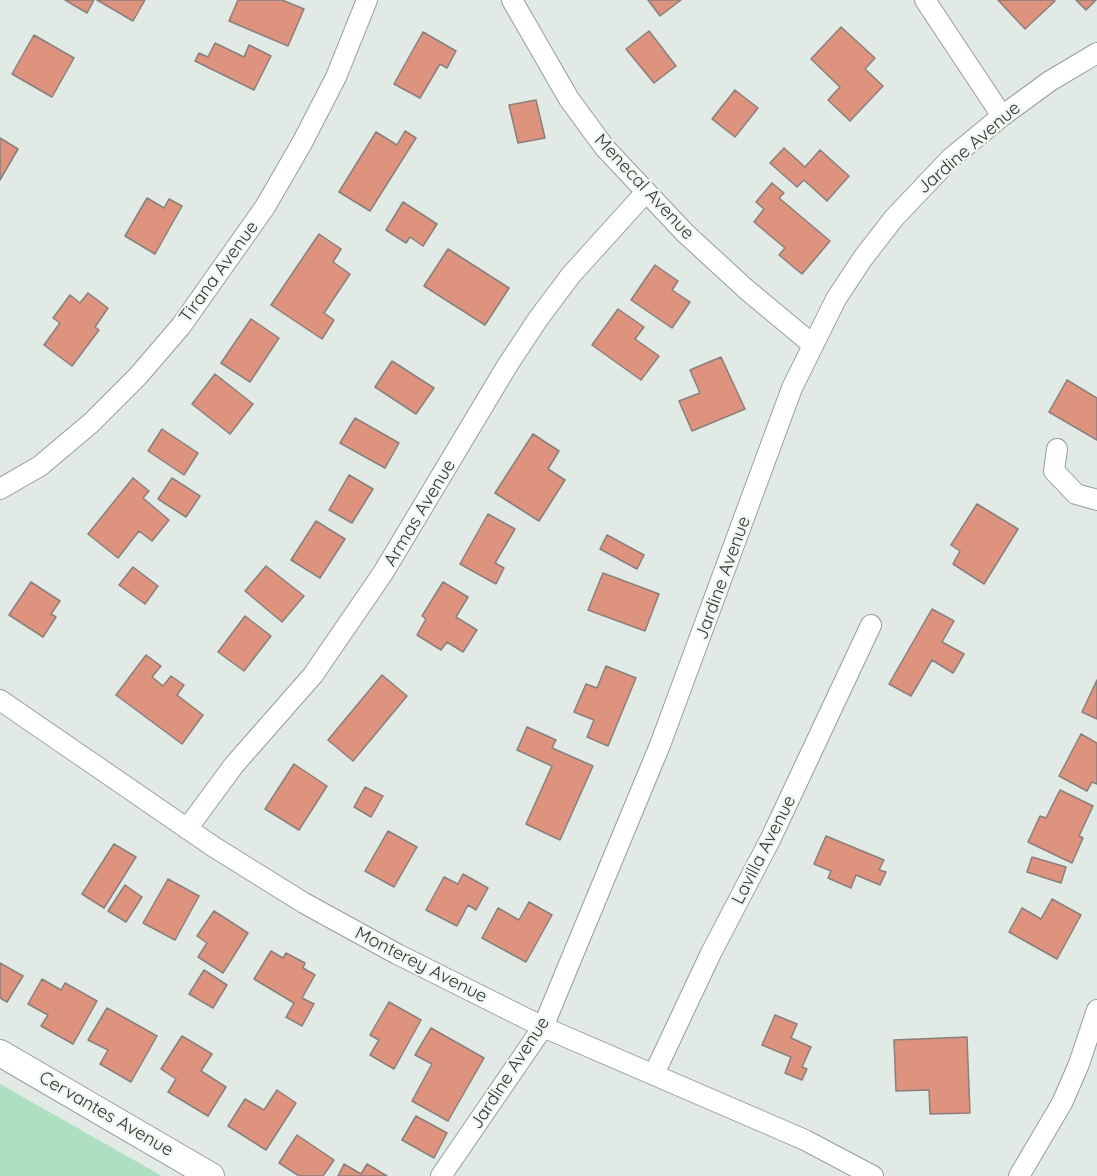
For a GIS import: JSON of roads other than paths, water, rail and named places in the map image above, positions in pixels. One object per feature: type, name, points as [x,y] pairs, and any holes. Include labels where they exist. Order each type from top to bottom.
[{"type":"street","name":"Tirana Avenue","points":[[0,489],[40,466],[91,423],[138,376],[189,316],[265,207],[302,143],[336,77],[367,0]]},
{"type":"street","name":"Menecal Avenue","points":[[512,0],[569,99],[605,148],[646,192],[747,290],[812,344]]},
{"type":"street","points":[[925,0],[1002,116]]},
{"type":"street","name":"Jardine Avenue","points":[[441,1176],[543,1027],[660,745],[792,388],[812,344],[863,258],[894,218],[951,158],[1002,116],[1050,81],[1097,53]]},
{"type":"street","name":"Armas Avenue","points":[[187,829],[234,765],[313,675],[383,573],[507,366],[538,319],[572,275],[646,192]]},
{"type":"street","points":[[1057,449],[1054,471],[1076,494],[1097,500]]},
{"type":"street","name":"Lavilla Avenue","points":[[654,1074],[711,953],[771,838],[871,625]]},
{"type":"street","name":"Monterey Avenue","points":[[0,700],[187,829],[304,903],[396,954],[543,1027],[805,1140],[873,1176]]},
{"type":"street","points":[[1019,1176],[1062,1103],[1079,1064],[1097,1010]]},
{"type":"street","name":"Cervantes Avenue","points":[[0,1053],[211,1176]]}]
